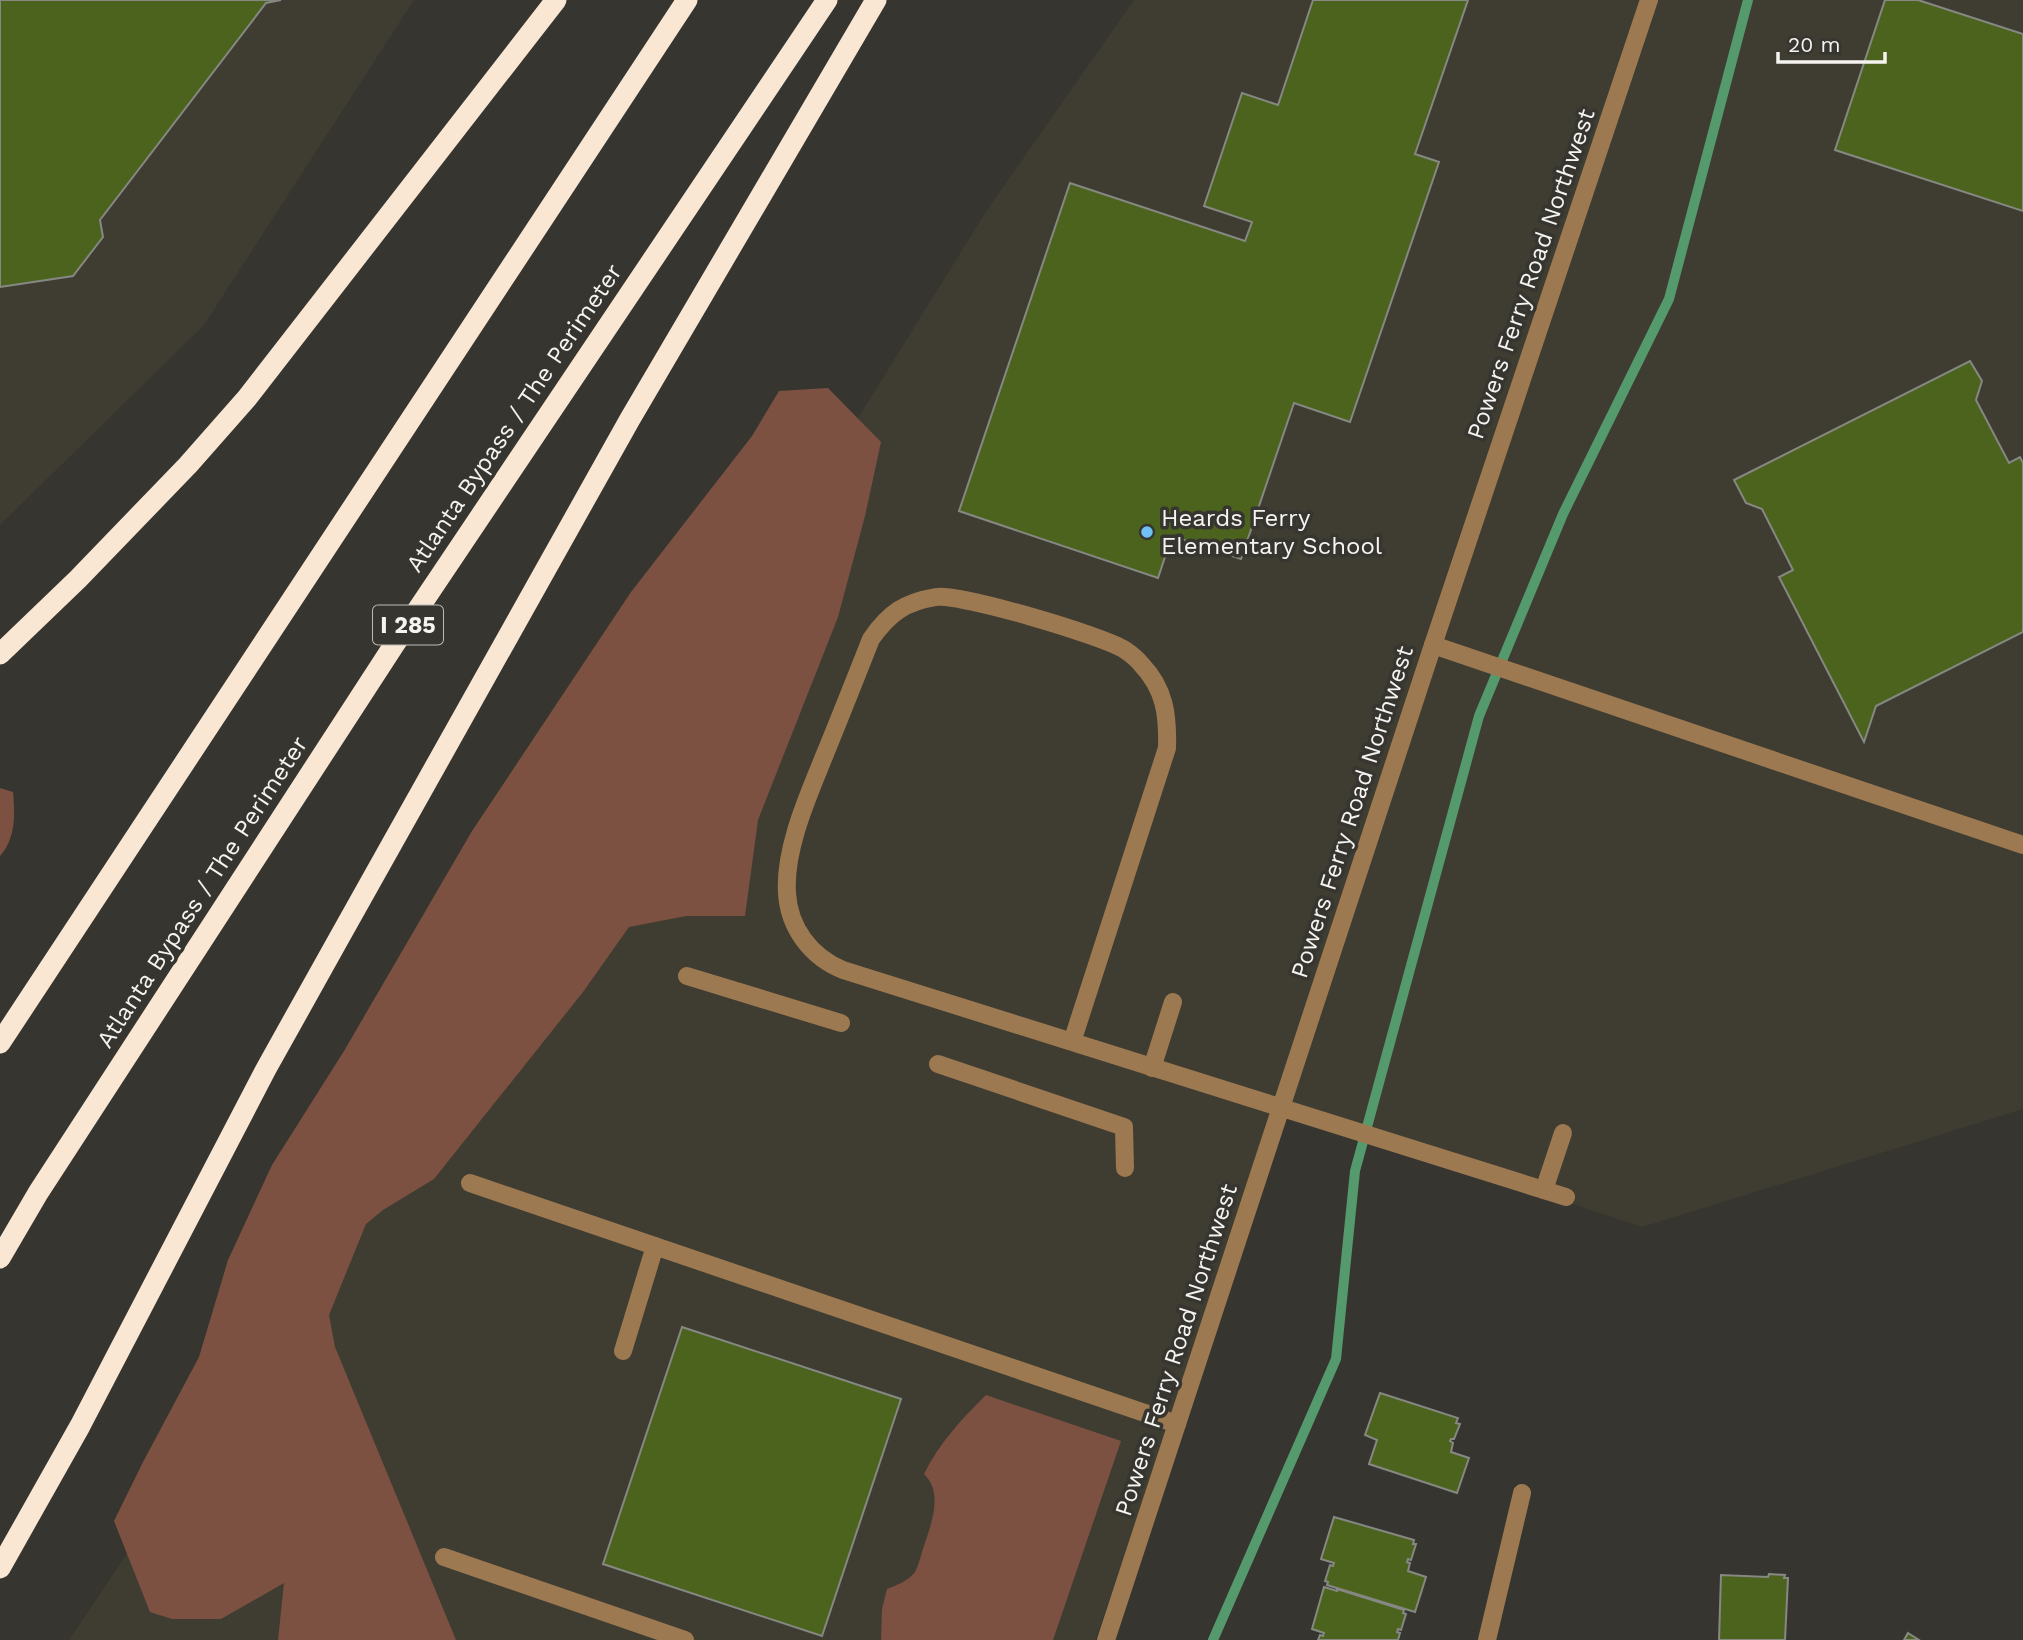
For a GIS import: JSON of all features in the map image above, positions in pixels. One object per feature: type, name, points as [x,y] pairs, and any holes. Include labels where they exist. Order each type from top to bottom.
[{"type":"highway","points":[[0,654],[78,579],[179,474],[247,398],[556,0]]},
{"type":"highway","points":[[0,1043],[687,0]]},
{"type":"highway","name":"Atlanta Bypass / The Perimeter","points":[[0,1258],[38,1194],[394,645],[827,0]]},
{"type":"highway","points":[[0,1568],[80,1426],[267,1069],[358,904],[630,419],[876,0]]},
{"type":"street","name":"Powers Ferry Road Northwest","points":[[1106,1640],[1433,645],[1649,0]]},
{"type":"street","points":[[1072,1042],[1167,748],[1168,722],[1164,697],[1141,664],[1124,649],[1078,632],[976,601],[939,596],[909,604],[885,619],[872,639],[809,794],[789,858],[786,893],[795,927],[811,951],[829,964],[844,970],[1342,1128],[1566,1197]]},
{"type":"street","points":[[1433,645],[2023,845]]},
{"type":"street","points":[[687,976],[841,1023]]},
{"type":"street","points":[[1152,1068],[1173,1002]]},
{"type":"street","points":[[938,1064],[1124,1127],[1125,1168]]},
{"type":"street","points":[[1544,1190],[1563,1133]]},
{"type":"street","points":[[470,1183],[1177,1423]]},
{"type":"street","points":[[623,1351],[656,1246]]},
{"type":"street","points":[[1487,1640],[1522,1493]]},
{"type":"street","points":[[444,1557],[685,1640]]},
{"type":"shaded area","points":[[0,0],[414,0],[204,325],[0,525]]},
{"type":"shaded area","points":[[1134,0],[2023,0],[2023,1109],[1642,1227],[1284,1108],[1095,1640],[69,1640],[492,1008],[987,210]]},
{"type":"shaded area","points":[[828,388],[881,442],[865,516],[838,617],[758,820],[745,916],[686,916],[629,927],[583,992],[434,1179],[383,1210],[366,1224],[329,1315],[335,1347],[456,1640],[278,1640],[284,1583],[221,1619],[172,1619],[150,1612],[114,1521],[199,1357],[228,1260],[272,1165],[344,1051],[472,831],[631,592],[752,436],[779,391]]},
{"type":"shaded area","points":[[0,788],[13,792],[14,809],[12,834],[0,856]]},
{"type":"shaded area","points":[[986,1395],[1121,1441],[1053,1640],[881,1640],[882,1609],[887,1589],[906,1580],[915,1572],[932,1519],[935,1499],[930,1482],[924,1474],[944,1442]]},
{"type":"building","points":[[0,0],[281,0],[266,3],[100,220],[103,237],[73,276],[0,287]]},
{"type":"building","points":[[1313,0],[1468,0],[1415,154],[1439,162],[1350,422],[1294,403],[1241,559],[1172,536],[1158,578],[959,511],[1070,183],[1245,241],[1252,222],[1204,206],[1242,93],[1278,105]]},
{"type":"building","points":[[1885,0],[1918,0],[2023,34],[2023,211],[1835,150]]},
{"type":"building","points":[[1970,361],[1982,381],[1976,400],[2009,463],[2020,457],[2023,463],[2023,632],[1876,706],[1864,742],[1779,577],[1793,570],[1762,509],[1746,503],[1734,480]]},
{"type":"building","points":[[682,1327],[901,1399],[822,1636],[603,1564]]},
{"type":"building","points":[[1380,1393],[1458,1418],[1456,1423],[1460,1424],[1454,1439],[1450,1441],[1453,1443],[1451,1452],[1469,1458],[1457,1493],[1369,1464],[1377,1440],[1365,1435]]},
{"type":"building","points":[[1334,1517],[1414,1540],[1413,1544],[1416,1544],[1411,1560],[1408,1559],[1407,1562],[1410,1563],[1408,1571],[1426,1577],[1415,1612],[1327,1585],[1328,1582],[1325,1581],[1330,1565],[1333,1566],[1334,1563],[1321,1559]]},
{"type":"building","points":[[1769,1574],[1785,1575],[1784,1578],[1788,1578],[1785,1640],[1719,1640],[1721,1575],[1768,1577]]},
{"type":"building","points":[[1324,1587],[1404,1610],[1403,1613],[1406,1614],[1401,1630],[1398,1629],[1397,1632],[1400,1633],[1398,1640],[1318,1640],[1324,1633],[1312,1629]]},
{"type":"building","points":[[1908,1633],[1919,1640],[1904,1640]]},
{"type":"waterway","points":[[1213,1640],[1336,1359],[1355,1171],[1479,716],[1563,514],[1669,299],[1748,0]]},
{"type":"place","name":"Heards Ferry Elementary School","points":[[1147,532]]}]
